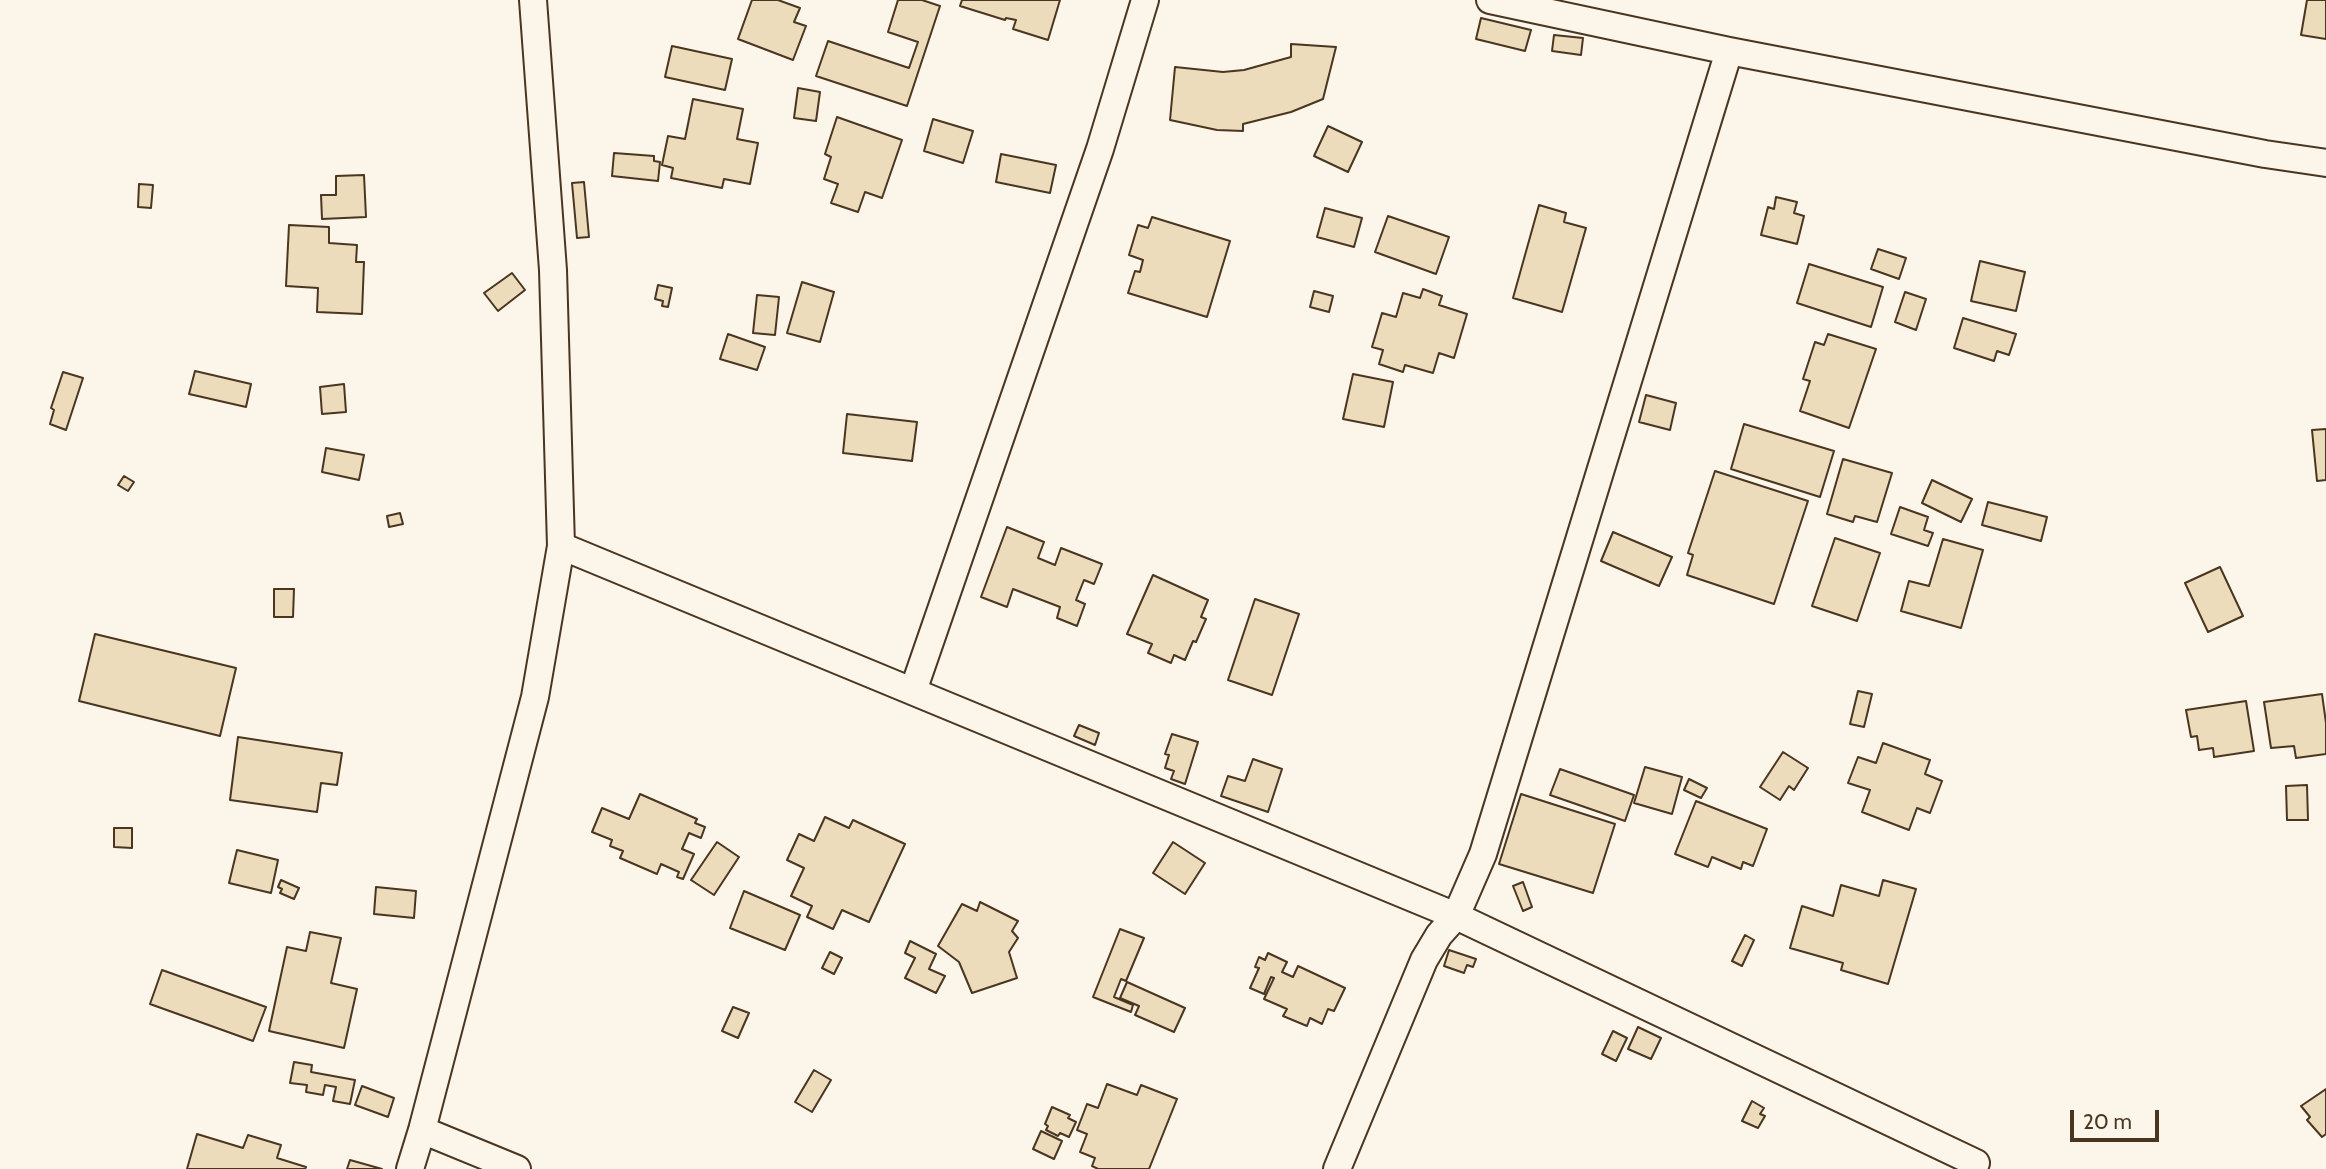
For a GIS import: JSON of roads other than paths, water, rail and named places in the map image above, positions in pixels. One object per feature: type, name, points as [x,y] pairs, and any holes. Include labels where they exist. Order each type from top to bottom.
[{"type":"street","points":[[410,1169],[535,697],[561,545],[553,270],[533,0]]},
{"type":"street","points":[[913,691],[1100,149],[1145,0]]},
{"type":"street","points":[[1490,0],[1728,51],[2265,155],[2326,163]]},
{"type":"street","points":[[1338,1169],[1424,960],[1439,935],[1456,916],[1483,854],[1728,51]]},
{"type":"street","points":[[561,545],[1456,916],[1976,1163]]},
{"type":"street","points":[[422,1130],[517,1169]]}]
